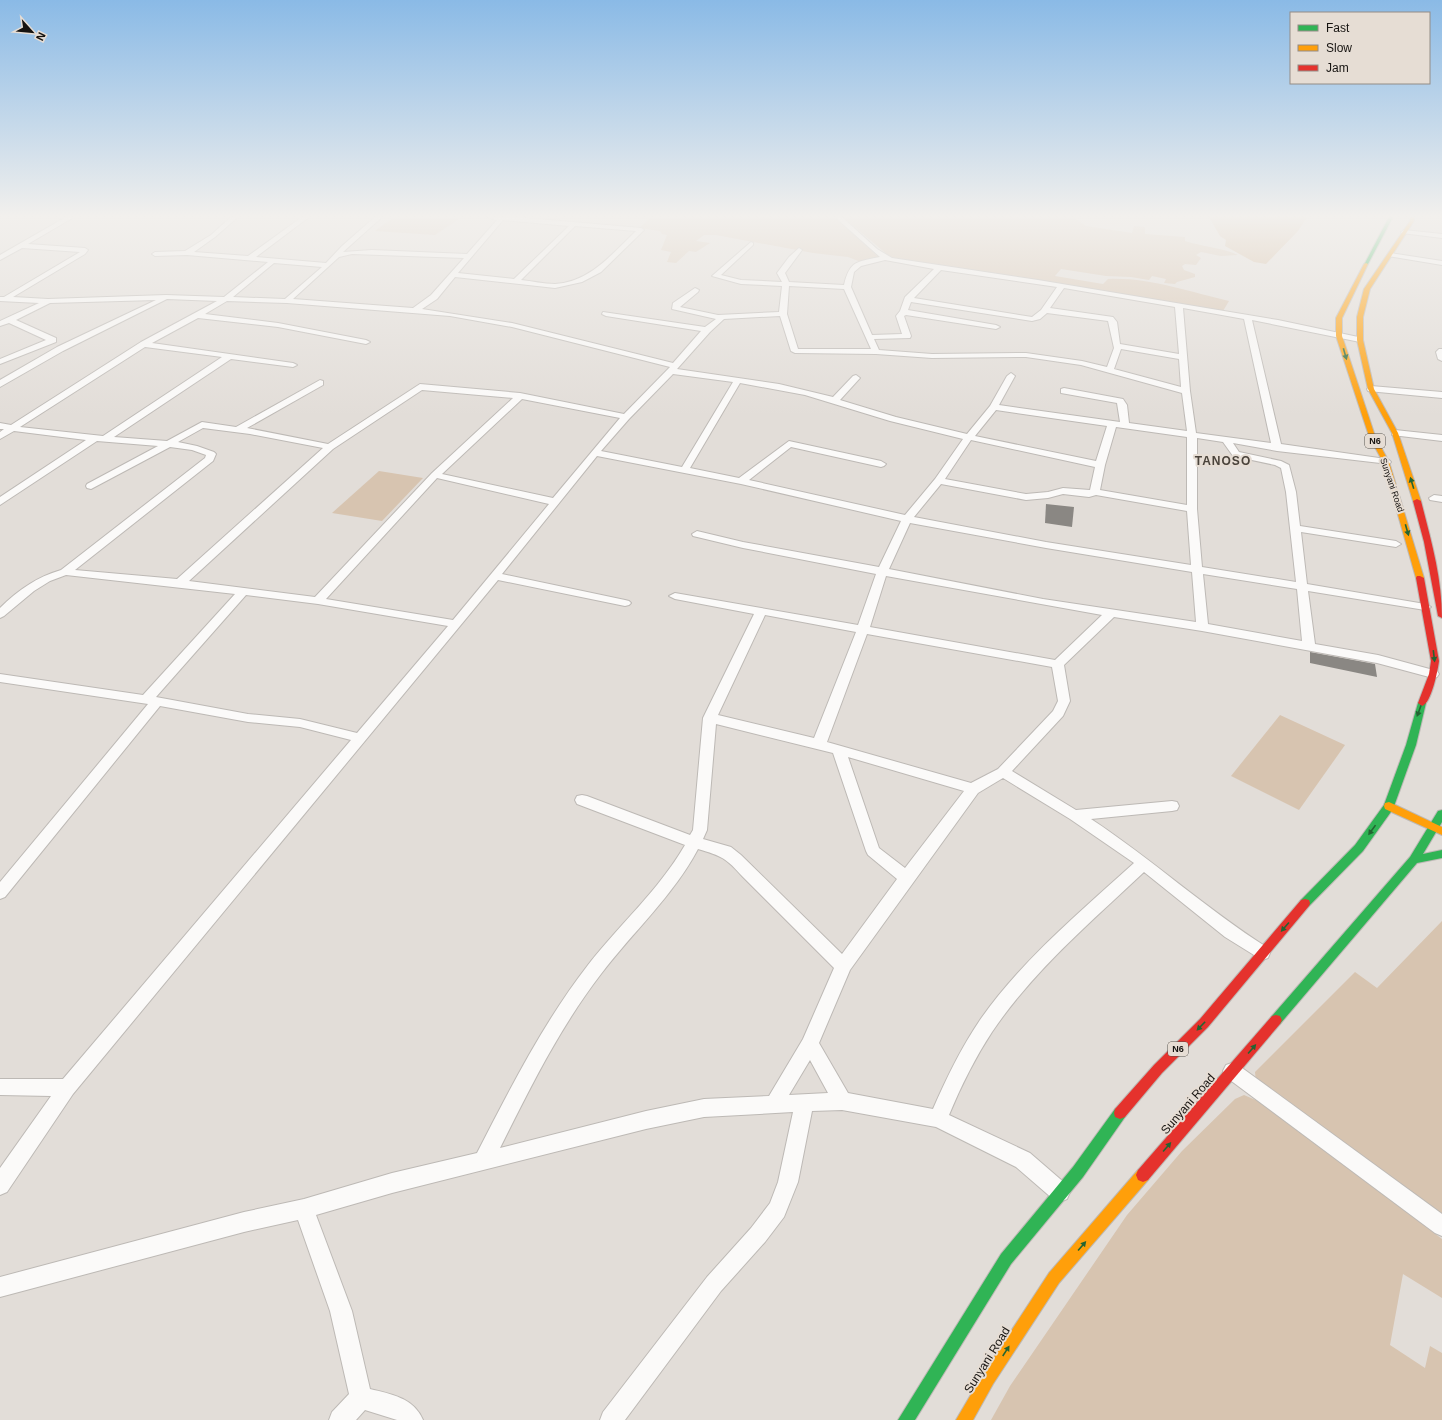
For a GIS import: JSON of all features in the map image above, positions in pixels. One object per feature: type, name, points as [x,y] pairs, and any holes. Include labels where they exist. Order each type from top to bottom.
[{"type":"main road","name":"Sunyani Road","points":[[1355,283],[1339,318],[1339,336],[1372,436],[1386,462],[1418,568],[1435,661],[1433,674]]},
{"type":"main road","name":"Sunyani Road","points":[[1371,283],[1367,290],[1360,317],[1360,340],[1366,372],[1371,389],[1395,434],[1412,483],[1428,542],[1441,611]]},
{"type":"main road","name":"N6","points":[[906,1420],[1006,1259],[1078,1172],[1119,1115],[1158,1069],[1204,1023],[1313,894],[1358,848],[1389,806],[1411,744],[1417,717],[1433,674]]},
{"type":"main road","points":[[1389,806],[1438,830]]},
{"type":"main road","name":"Sunyani Road","points":[[964,1420],[988,1379],[1054,1278],[1414,860],[1438,830],[1442,814]]},
{"type":"main road","points":[[1414,860],[1442,854]]},
{"type":"street","points":[[4,299],[30,283]]},
{"type":"street","points":[[0,436],[144,344],[226,299],[246,283]]},
{"type":"street","points":[[287,301],[307,283]]},
{"type":"street","points":[[416,310],[429,302],[445,283]]},
{"type":"street","points":[[528,283],[556,286],[568,283]]},
{"type":"street","points":[[755,283],[786,286],[847,287]]},
{"type":"street","points":[[848,283],[847,287],[876,352]]},
{"type":"street","points":[[870,337],[907,336],[900,316],[904,312],[908,300],[924,283]]},
{"type":"street","points":[[1043,283],[1247,317],[1360,340]]},
{"type":"street","points":[[786,286],[784,314],[795,351],[876,352],[932,356],[1026,355],[1082,363],[1110,369],[1186,391]]},
{"type":"street","points":[[908,300],[1025,319],[1038,318],[1045,310],[1058,289],[1062,286]]},
{"type":"street","points":[[695,290],[676,305],[676,309],[722,316],[784,314]]},
{"type":"street","points":[[4,299],[48,301],[166,297],[287,301],[416,310],[512,325],[673,369],[796,390],[891,418],[969,437],[1100,465]]},
{"type":"street","points":[[0,384],[60,349],[166,297]]},
{"type":"street","points":[[0,324],[48,301]]},
{"type":"street","points":[[1179,306],[1186,391],[1192,435],[1192,509],[1202,627]]},
{"type":"street","points":[[1045,310],[1110,319],[1113,322],[1114,345],[1118,347],[1184,357]]},
{"type":"street","points":[[904,312],[996,327]]},
{"type":"street","points":[[606,314],[707,330]]},
{"type":"street","points":[[196,315],[286,326],[366,342]]},
{"type":"street","points":[[0,1185],[67,1088],[456,624],[595,452],[626,417],[673,369],[707,330],[722,316]]},
{"type":"street","points":[[1247,317],[1277,448]]},
{"type":"street","points":[[0,362],[53,340],[38,334],[21,324],[9,320]]},
{"type":"street","points":[[144,344],[293,365]]},
{"type":"street","points":[[1110,369],[1118,347]]},
{"type":"street","points":[[1442,350],[1440,352],[1442,359]]},
{"type":"street","points":[[0,502],[228,357]]},
{"type":"street","points":[[819,744],[863,628],[882,572],[907,519],[939,481],[969,437],[994,407],[1011,376]]},
{"type":"street","points":[[834,400],[856,378]]},
{"type":"street","points":[[685,470],[738,380]]},
{"type":"street","points":[[237,430],[320,383]]},
{"type":"street","points":[[180,584],[330,447],[420,387],[520,396],[626,417]]},
{"type":"street","points":[[1371,389],[1442,395]]},
{"type":"street","points":[[1064,391],[1120,401],[1123,405],[1125,426]]},
{"type":"street","points":[[318,601],[435,475],[520,396]]},
{"type":"street","points":[[994,407],[1277,448],[1386,462]]},
{"type":"street","points":[[1095,492],[1100,465],[1112,424]]},
{"type":"street","points":[[91,486],[202,425],[250,431],[330,447]]},
{"type":"street","points":[[0,426],[13,429],[100,439],[167,444],[204,450],[211,454],[210,459],[65,572]]},
{"type":"street","points":[[1395,434],[1442,438]]},
{"type":"street","points":[[1226,440],[1236,454],[1278,463],[1286,467],[1291,492],[1309,646]]},
{"type":"street","points":[[741,481],[789,444],[881,464]]},
{"type":"street","points":[[595,452],[741,481],[907,519],[1198,571],[1302,585],[1425,607]]},
{"type":"street","points":[[435,475],[555,502]]},
{"type":"street","points":[[939,481],[1026,497],[1048,495],[1063,491],[1089,494],[1095,492],[1192,509]]},
{"type":"street","points":[[1295,528],[1396,544]]},
{"type":"street","points":[[697,534],[882,572],[1043,602],[1202,627],[1378,659],[1433,674]]},
{"type":"street","points":[[0,614],[35,583],[49,576],[65,572],[318,601],[456,624]]},
{"type":"street","points":[[495,576],[625,603]]},
{"type":"street","points":[[0,893],[151,700],[243,592]]},
{"type":"street","points":[[674,596],[863,628],[1058,664]]},
{"type":"street","points":[[483,1161],[533,1063],[568,1008],[594,970],[673,875],[695,843],[700,830],[710,718],[761,611]]},
{"type":"street","points":[[1058,664],[1111,612]]},
{"type":"street","points":[[774,1104],[810,1044],[843,966],[906,878],[973,788],[1003,772],[1058,713],[1064,701],[1058,664]]},
{"type":"street","points":[[4,680],[151,700],[248,718],[300,723],[360,738]]},
{"type":"street","points":[[710,718],[819,744],[973,788]]},
{"type":"street","points":[[839,750],[873,851],[906,878]]},
{"type":"street","points":[[1003,772],[1075,815],[1144,863],[1235,937],[1262,953]]},
{"type":"street","points":[[582,800],[695,843],[726,851],[736,859],[748,873],[843,966]]},
{"type":"street","points":[[1075,815],[1172,806]]},
{"type":"street","points":[[938,1119],[955,1079],[987,1025],[1050,951],[1144,863]]},
{"type":"street","points":[[810,1044],[842,1101]]},
{"type":"street","points":[[1232,1071],[1442,1226]]},
{"type":"street","points":[[0,1087],[67,1088]]},
{"type":"street","points":[[0,1287],[237,1224],[304,1209],[392,1183],[563,1142],[646,1120],[704,1108],[842,1101],[938,1119],[1023,1160],[1060,1192]]},
{"type":"street","points":[[611,1420],[714,1284],[758,1235],[777,1210],[788,1182],[804,1103]]},
{"type":"street","points":[[304,1209],[341,1311],[361,1398]]},
{"type":"street","points":[[340,1420],[361,1398]]},
{"type":"street","points":[[361,1398],[398,1408],[411,1417],[412,1420]]},
{"type":"shaded area","points":[[1052,283],[1155,283],[1229,301],[1223,311]]},
{"type":"shaded area","points":[[379,471],[423,478],[382,521],[332,513]]},
{"type":"shaded area","points":[[1280,715],[1345,745],[1299,810],[1231,776]]},
{"type":"shaded area","points":[[1442,921],[1442,1219],[1256,1082],[1255,1072],[1355,972],[1377,988]]},
{"type":"shaded area","points":[[1244,1095],[1265,1104],[1442,1239],[1442,1298],[1403,1274],[1390,1345],[1425,1368],[1430,1346],[1442,1353],[1442,1420],[991,1420],[1010,1386],[1127,1215],[1182,1151],[1235,1099]]},
{"type":"building","points":[[1046,504],[1074,507],[1072,527],[1045,523]]},
{"type":"building","points":[[1310,652],[1375,664],[1377,677],[1310,663]]},
{"type":"traffic: fast","points":[[1305,903],[1359,848],[1389,806],[1411,745],[1422,703]]},
{"type":"traffic: fast","points":[[1276,1020],[1414,860],[1442,814]]},
{"type":"traffic: fast","points":[[1414,860],[1442,854]]},
{"type":"traffic: fast","points":[[906,1420],[1006,1259],[1078,1172],[1120,1113]]},
{"type":"traffic: slow","points":[[1356,283],[1339,318],[1339,336],[1372,436],[1386,462],[1420,578]]},
{"type":"traffic: slow","points":[[1371,283],[1367,289],[1360,317],[1360,340],[1371,389],[1395,433],[1417,501]]},
{"type":"traffic: slow","points":[[1389,806],[1442,831]]},
{"type":"traffic: slow","points":[[964,1420],[988,1379],[1054,1278],[1143,1175]]},
{"type":"traffic: jam","points":[[1417,501],[1428,542],[1442,616]]},
{"type":"traffic: jam","points":[[1420,578],[1435,661],[1433,674],[1422,703]]},
{"type":"traffic: jam","points":[[1120,1113],[1158,1069],[1204,1023],[1305,903]]},
{"type":"traffic: jam","points":[[1143,1175],[1276,1020]]},
{"type":"district","name":"TANOSO","points":[[1223,461]]}]
